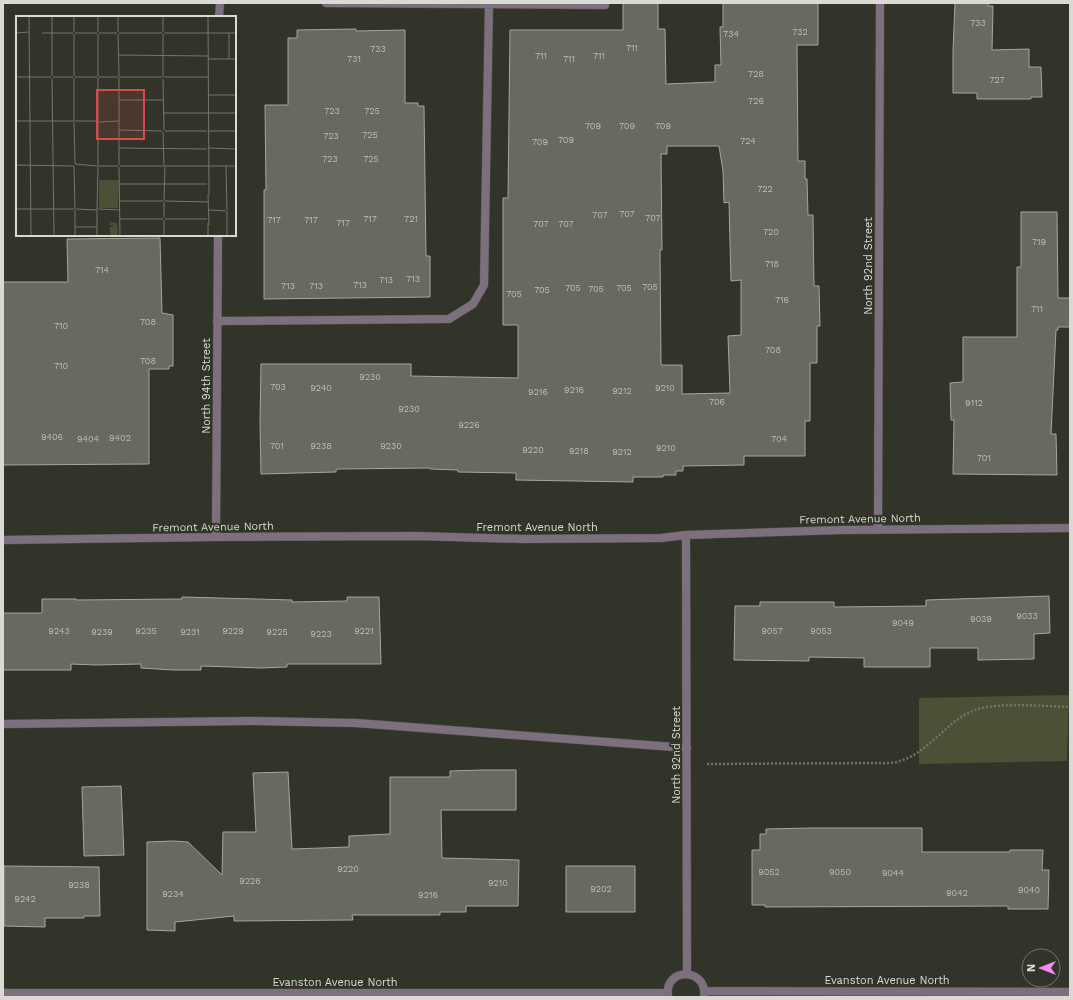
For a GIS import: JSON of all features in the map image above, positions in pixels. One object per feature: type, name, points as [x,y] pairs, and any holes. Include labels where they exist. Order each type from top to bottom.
[{"type":"street","points":[[220,3],[220,16]]},
{"type":"street","points":[[326,3],[605,5]]},
{"type":"street","name":"North 92nd Street","points":[[878,530],[880,3]]},
{"type":"street","points":[[217,321],[449,320],[473,304],[484,285],[489,4]]},
{"type":"street","name":"North 94th Street","points":[[216,537],[218,236]]},
{"type":"street","name":"Fremont Avenue North","points":[[3,540],[417,536],[522,539],[661,538],[686,535],[841,530],[1070,528]]},
{"type":"street","name":"North 92nd Street","points":[[686,535],[688,974]]},
{"type":"street","points":[[3,724],[250,721],[356,723],[687,748]]},
{"type":"street","points":[[668,995],[671,982],[681,975],[688,974],[699,979],[703,984],[705,994]]},
{"type":"street","name":"Evanston Avenue North","points":[[705,994],[1070,992]]},
{"type":"street","name":"Evanston Avenue North","points":[[3,993],[668,995]]},
{"type":"path","points":[[688,765],[872,763],[899,761],[924,749],[958,720],[975,710],[992,707],[1070,707]]},
{"type":"green space","points":[[1069,695],[1067,761],[919,764],[919,698]]},
{"type":"building","points":[[623,3],[658,3],[658,29],[665,29],[666,84],[715,82],[715,65],[721,65],[720,27],[723,27],[723,3],[818,3],[818,45],[797,45],[798,161],[805,161],[808,215],[813,215],[814,286],[819,286],[820,326],[817,326],[817,363],[810,363],[810,421],[805,421],[805,456],[744,456],[744,465],[683,466],[683,471],[676,471],[676,475],[663,475],[663,477],[633,477],[633,482],[516,480],[516,473],[458,472],[458,470],[430,468],[338,469],[336,472],[261,474],[261,364],[411,364],[411,376],[518,378],[518,325],[503,325],[503,198],[508,198],[510,30],[623,30]],"holes":[[[667,146],[719,146],[723,171],[724,203],[729,202],[731,281],[741,280],[741,335],[728,336],[730,393],[682,394],[682,365],[661,365],[661,154],[667,154]]]},
{"type":"building","points":[[955,3],[988,3],[988,6],[993,6],[992,50],[1029,49],[1029,67],[1041,67],[1042,97],[1031,97],[1031,99],[977,99],[977,93],[953,93]]},
{"type":"building","points":[[356,29],[356,31],[405,30],[405,103],[418,103],[418,106],[424,106],[426,256],[430,256],[430,297],[264,299],[264,190],[266,190],[265,105],[288,105],[288,38],[297,38],[297,30]]},
{"type":"building","points":[[1021,212],[1057,212],[1058,298],[1070,298],[1070,327],[1058,327],[1058,330],[1056,330],[1051,434],[1056,434],[1057,475],[953,474],[954,420],[951,420],[950,383],[963,382],[963,337],[1017,337],[1017,267],[1021,267]]},
{"type":"building","points":[[160,238],[162,313],[173,315],[173,366],[169,366],[169,369],[149,369],[149,464],[3,465],[3,282],[68,282],[67,239]]},
{"type":"building","points":[[1049,596],[1050,633],[1034,634],[1034,659],[978,660],[978,648],[930,648],[930,667],[864,667],[864,658],[809,657],[809,661],[734,660],[735,606],[760,606],[760,602],[834,602],[834,607],[926,606],[926,600]]},
{"type":"building","points":[[182,597],[292,600],[292,602],[347,601],[347,597],[379,597],[381,664],[287,664],[287,667],[262,668],[201,666],[201,670],[173,670],[141,668],[141,664],[71,664],[71,670],[3,670],[3,613],[42,613],[42,599],[182,599]]},
{"type":"building","points":[[516,770],[516,810],[441,810],[442,858],[519,860],[518,906],[466,906],[466,912],[440,912],[440,915],[352,915],[353,920],[234,921],[234,916],[175,922],[175,931],[147,930],[147,842],[188,842],[222,875],[223,832],[256,832],[253,773],[288,772],[292,849],[349,847],[349,836],[390,834],[390,777],[450,777],[450,771]]},
{"type":"building","points":[[121,786],[124,855],[84,856],[82,787]]},
{"type":"building","points":[[922,828],[922,852],[1010,852],[1010,850],[1043,850],[1042,870],[1049,870],[1048,909],[1008,909],[1008,906],[765,907],[765,905],[752,905],[752,850],[760,850],[760,834],[766,834],[766,829]]},
{"type":"building","points":[[4,866],[99,867],[100,916],[84,916],[84,918],[45,918],[45,927],[4,926]]},
{"type":"building","points":[[566,866],[635,866],[635,912],[566,912]]}]
